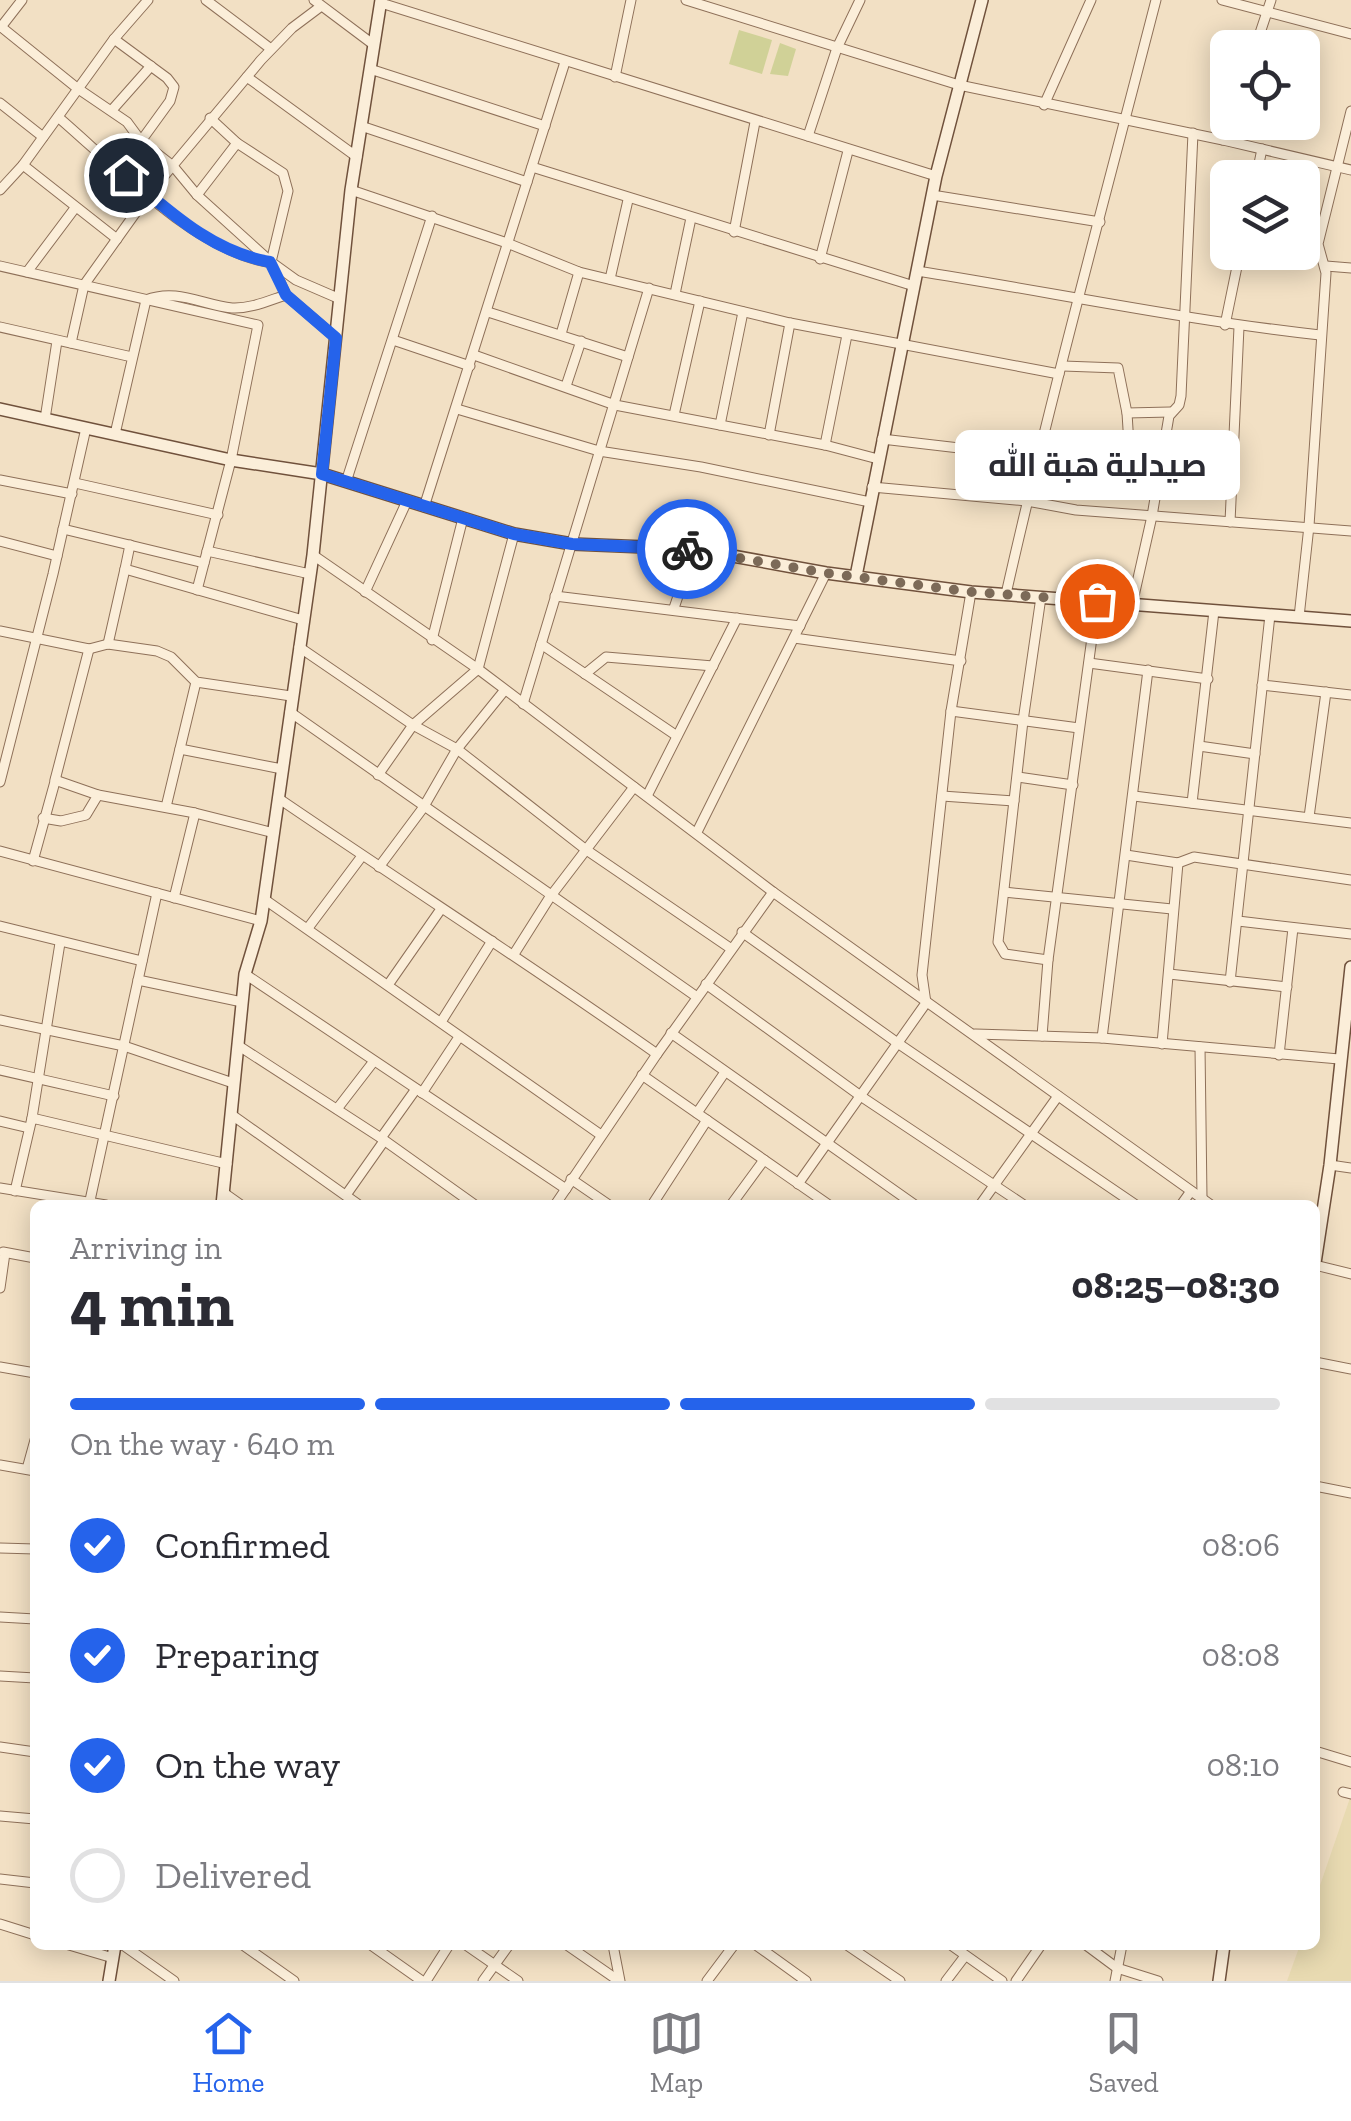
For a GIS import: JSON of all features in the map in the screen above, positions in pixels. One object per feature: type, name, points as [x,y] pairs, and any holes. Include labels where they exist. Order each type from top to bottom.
[{"type":"street","points":[[22,0],[0,26],[77,88],[127,122],[141,141],[173,166],[197,195],[270,262],[296,280],[340,299]]},
{"type":"street","points":[[1,186],[23,165],[114,39],[148,0]]},
{"type":"street","points":[[206,0],[271,49]]},
{"type":"street","points":[[615,77],[631,0]]},
{"type":"street","points":[[686,0],[959,85],[1210,137]]},
{"type":"street","points":[[808,136],[837,48],[860,0]]},
{"type":"street","points":[[856,576],[932,194],[982,0]]},
{"type":"street","points":[[1044,104],[1091,0]]},
{"type":"street","points":[[1006,594],[1038,453],[1156,0]]},
{"type":"street","points":[[1222,0],[1351,34]]},
{"type":"street","points":[[1260,30],[1271,0]]},
{"type":"street","points":[[223,1199],[245,974],[261,921],[274,833],[322,474],[351,190],[381,2],[936,176]]},
{"type":"street","points":[[71,344],[84,286],[149,194],[246,77],[317,3],[374,45]]},
{"type":"street","points":[[114,39],[168,78],[174,93],[141,141]]},
{"type":"street","points":[[424,507],[565,62]]},
{"type":"street","points":[[112,110],[152,66]]},
{"type":"street","points":[[370,69],[544,126]]},
{"type":"street","points":[[246,77],[357,157]]},
{"type":"street","points":[[0,103],[43,138]]},
{"type":"street","points":[[1299,617],[1310,526],[1326,266],[1318,244],[1351,111]]},
{"type":"street","points":[[58,117],[191,229],[250,258],[270,262]]},
{"type":"street","points":[[210,118],[237,143],[277,168],[287,181],[288,191],[270,262],[286,295],[336,338]]},
{"type":"street","points":[[734,232],[755,122]]},
{"type":"street","points":[[361,126],[528,182]]},
{"type":"street","points":[[1127,413],[1170,412],[1179,405],[1193,133]]},
{"type":"street","points":[[1224,140],[1351,170]]},
{"type":"street","points":[[197,195],[237,143]]},
{"type":"street","points":[[1260,160],[1262,149]]},
{"type":"street","points":[[820,258],[848,151]]},
{"type":"street","points":[[23,165],[118,239]]},
{"type":"street","points":[[532,168],[914,286]]},
{"type":"street","points":[[351,190],[579,272],[790,324],[1061,370],[1118,368],[1127,413],[1130,461]]},
{"type":"street","points":[[932,194],[1100,222]]},
{"type":"street","points":[[610,279],[628,200]]},
{"type":"street","points":[[28,272],[74,208]]},
{"type":"street","points":[[346,482],[432,216]]},
{"type":"street","points":[[675,294],[691,218]]},
{"type":"street","points":[[1326,266],[1351,268]]},
{"type":"street","points":[[0,268],[258,325]]},
{"type":"street","points":[[1226,325],[1237,270]]},
{"type":"street","points":[[917,271],[1080,296],[1226,325],[1320,336]]},
{"type":"street","points":[[560,334],[579,272]]},
{"type":"street","points":[[523,704],[648,288]]},
{"type":"street","points":[[146,300],[162,294],[232,308],[286,295]]},
{"type":"street","points":[[115,434],[146,300]]},
{"type":"street","points":[[674,415],[700,301]]},
{"type":"street","points":[[197,590],[231,460],[260,304]]},
{"type":"street","points":[[488,312],[628,357]]},
{"type":"street","points":[[720,425],[743,312]]},
{"type":"street","points":[[769,435],[790,324]]},
{"type":"street","points":[[1230,522],[1239,326]]},
{"type":"street","points":[[0,327],[132,357]]},
{"type":"street","points":[[824,445],[847,335]]},
{"type":"street","points":[[393,340],[566,386],[615,404],[824,445],[878,460]]},
{"type":"street","points":[[44,419],[57,341]]},
{"type":"street","points":[[566,386],[581,341]]},
{"type":"street","points":[[457,409],[599,451],[701,467],[870,502]]},
{"type":"street","points":[[0,410],[231,460],[322,474],[514,534],[572,544],[694,549],[826,573],[971,592],[1351,621]]},
{"type":"street","points":[[1132,605],[1170,412]]},
{"type":"street","points":[[0,782],[58,556],[86,428]]},
{"type":"street","points":[[882,439],[985,451],[1161,462]]},
{"type":"street","points":[[0,480],[218,515]]},
{"type":"street","points":[[872,487],[1027,501],[1076,510],[1351,532]]},
{"type":"street","points":[[365,592],[407,501]]},
{"type":"street","points":[[432,640],[463,518]]},
{"type":"street","points":[[63,529],[204,563]]},
{"type":"street","points":[[378,775],[413,725],[478,669],[514,534]]},
{"type":"street","points":[[0,541],[58,556]]},
{"type":"street","points":[[108,644],[130,545]]},
{"type":"street","points":[[674,608],[694,549]]},
{"type":"street","points":[[207,551],[310,574]]},
{"type":"street","points":[[312,555],[478,669],[698,832],[772,892],[1204,1200]]},
{"type":"street","points":[[125,569],[303,620]]},
{"type":"street","points":[[698,832],[826,573]]},
{"type":"street","points":[[798,1184],[926,1003],[922,975],[952,711],[971,592]]},
{"type":"street","points":[[555,596],[800,626]]},
{"type":"street","points":[[1041,597],[1023,721],[1000,948],[1005,954],[1048,960]]},
{"type":"street","points":[[1042,1036],[1048,960],[1097,601]]},
{"type":"street","points":[[1192,802],[1214,610]]},
{"type":"street","points":[[1230,982],[1270,614]]},
{"type":"street","points":[[647,796],[737,618]]},
{"type":"street","points":[[0,631],[89,650],[108,644],[157,650],[172,657],[196,682],[291,696]]},
{"type":"street","points":[[794,638],[962,661]]},
{"type":"street","points":[[542,644],[677,736]]},
{"type":"street","points":[[299,647],[413,725],[457,750],[585,849],[730,948]]},
{"type":"street","points":[[33,861],[89,650]]},
{"type":"street","points":[[585,674],[606,656],[713,666]]},
{"type":"street","points":[[1089,663],[1208,679]]},
{"type":"street","points":[[1102,1038],[1148,670]]},
{"type":"street","points":[[166,807],[196,682]]},
{"type":"street","points":[[1262,684],[1351,695]]},
{"type":"street","points":[[380,867],[457,750],[504,691]]},
{"type":"street","points":[[1309,817],[1326,692]]},
{"type":"street","points":[[952,711],[1079,728]]},
{"type":"street","points":[[290,712],[697,998]]},
{"type":"street","points":[[1200,746],[1255,754]]},
{"type":"street","points":[[180,749],[282,770]]},
{"type":"street","points":[[1018,777],[1072,785]]},
{"type":"street","points":[[55,780],[98,795],[196,813],[274,833]]},
{"type":"street","points":[[514,954],[550,897],[634,786]]},
{"type":"street","points":[[43,818],[61,821],[86,814],[98,795]]},
{"type":"street","points":[[942,796],[1014,801]]},
{"type":"street","points":[[1134,796],[1351,823]]},
{"type":"street","points":[[278,798],[657,1054]]},
{"type":"street","points":[[174,898],[196,813]]},
{"type":"street","points":[[0,852],[261,921]]},
{"type":"street","points":[[1126,855],[1178,864],[1194,857],[1351,880]]},
{"type":"street","points":[[308,928],[362,856]]},
{"type":"street","points":[[1162,1044],[1178,864]]},
{"type":"street","points":[[558,1200],[772,892]]},
{"type":"street","points":[[1004,892],[1172,909]]},
{"type":"street","points":[[90,1200],[158,893]]},
{"type":"street","points":[[264,899],[601,1135]]},
{"type":"street","points":[[388,985],[441,909]]},
{"type":"street","points":[[1238,921],[1351,934]]},
{"type":"street","points":[[0,926],[142,961]]},
{"type":"street","points":[[1278,1055],[1293,928]]},
{"type":"street","points":[[742,932],[898,1044],[1129,1200]]},
{"type":"street","points":[[440,1022],[492,941]]},
{"type":"street","points":[[15,1192],[31,1123],[60,943]]},
{"type":"street","points":[[1320,1231],[1344,1055],[1351,967]]},
{"type":"street","points":[[245,974],[566,1189]]},
{"type":"street","points":[[1169,974],[1287,987]]},
{"type":"street","points":[[138,980],[242,1002]]},
{"type":"street","points":[[706,984],[862,1097],[1017,1200]]},
{"type":"street","points":[[0,1020],[124,1046],[233,1082]]},
{"type":"street","points":[[672,1033],[908,1200]]},
{"type":"street","points":[[972,1034],[1102,1038],[1278,1055],[1344,1055]]},
{"type":"street","points":[[346,1195],[459,1037]]},
{"type":"street","points":[[240,1046],[467,1200]]},
{"type":"street","points":[[1200,1047],[1206,1200]]},
{"type":"street","points":[[337,1109],[374,1060]]},
{"type":"street","points":[[0,1070],[114,1096]]},
{"type":"street","points":[[696,1113],[725,1072]]},
{"type":"street","points":[[642,1075],[822,1200]]},
{"type":"street","points":[[983,1200],[1058,1096]]},
{"type":"street","points":[[232,1115],[352,1200]]},
{"type":"street","points":[[655,1200],[708,1120]]},
{"type":"street","points":[[0,1121],[106,1135],[227,1164]]},
{"type":"street","points":[[734,1200],[764,1160]]},
{"type":"street","points":[[1330,1164],[1351,1168]]},
{"type":"street","points":[[572,1179],[602,1200]]},
{"type":"street","points":[[0,1188],[64,1200]]},
{"type":"street","points":[[1184,1200],[1190,1191]]},
{"type":"street","points":[[0,1288],[2,1252],[30,1257]]},
{"type":"street","points":[[1320,1265],[1351,1274]]},
{"type":"street","points":[[1320,1363],[1351,1369]]},
{"type":"street","points":[[0,1367],[30,1372]]},
{"type":"street","points":[[0,1465],[30,1470]]},
{"type":"street","points":[[1320,1487],[1351,1493]]},
{"type":"street","points":[[0,1548],[30,1549]]},
{"type":"street","points":[[0,1617],[30,1619]]},
{"type":"street","points":[[0,1676],[30,1678]]},
{"type":"street","points":[[0,1746],[30,1751]]},
{"type":"street","points":[[1320,1753],[1351,1762]]},
{"type":"street","points":[[0,1816],[30,1819]]},
{"type":"street","points":[[0,1879],[30,1882]]},
{"type":"street","points":[[0,1924],[30,1933]]},
{"type":"street","points":[[130,1950],[174,1981]]},
{"type":"street","points":[[250,1950],[294,1981]]},
{"type":"street","points":[[378,1950],[420,1980],[445,1950]]},
{"type":"street","points":[[473,1950],[518,1981]]},
{"type":"street","points":[[483,1981],[504,1950]]},
{"type":"street","points":[[574,1950],[620,1981]]},
{"type":"street","points":[[614,1950],[620,1981]]},
{"type":"street","points":[[712,1979],[731,1950]]},
{"type":"street","points":[[763,1950],[806,1981]]},
{"type":"street","points":[[854,1950],[900,1981]]},
{"type":"street","points":[[957,1950],[1002,1981]]},
{"type":"street","points":[[1016,1981],[1038,1950]]},
{"type":"street","points":[[1093,1950],[1118,1968],[1158,1981]]},
{"type":"street","points":[[1115,1981],[1121,1950]]},
{"type":"street","points":[[1218,1981],[1221,1950]]},
{"type":"street","points":[[110,1981],[114,1952]]},
{"type":"street","points":[[946,1981],[965,1956]]},
{"type":"shaded area","points":[[1351,1795],[1351,1981],[1287,1981],[1298,1950],[1320,1950],[1320,1885]]},
{"type":"green space","points":[[739,30],[772,40],[762,74],[729,64]]},
{"type":"green space","points":[[780,43],[796,49],[788,76],[770,74]]},
{"type":"way so far","points":[[687,549],[971,592],[1097,601]]},
{"type":"place","name":"صيدلية هبة الله","points":[[1097,601]]},
{"type":"route","points":[[126,175],[191,229],[250,258],[270,262],[286,295],[336,338],[322,474],[514,534],[572,544],[687,549]]}]
